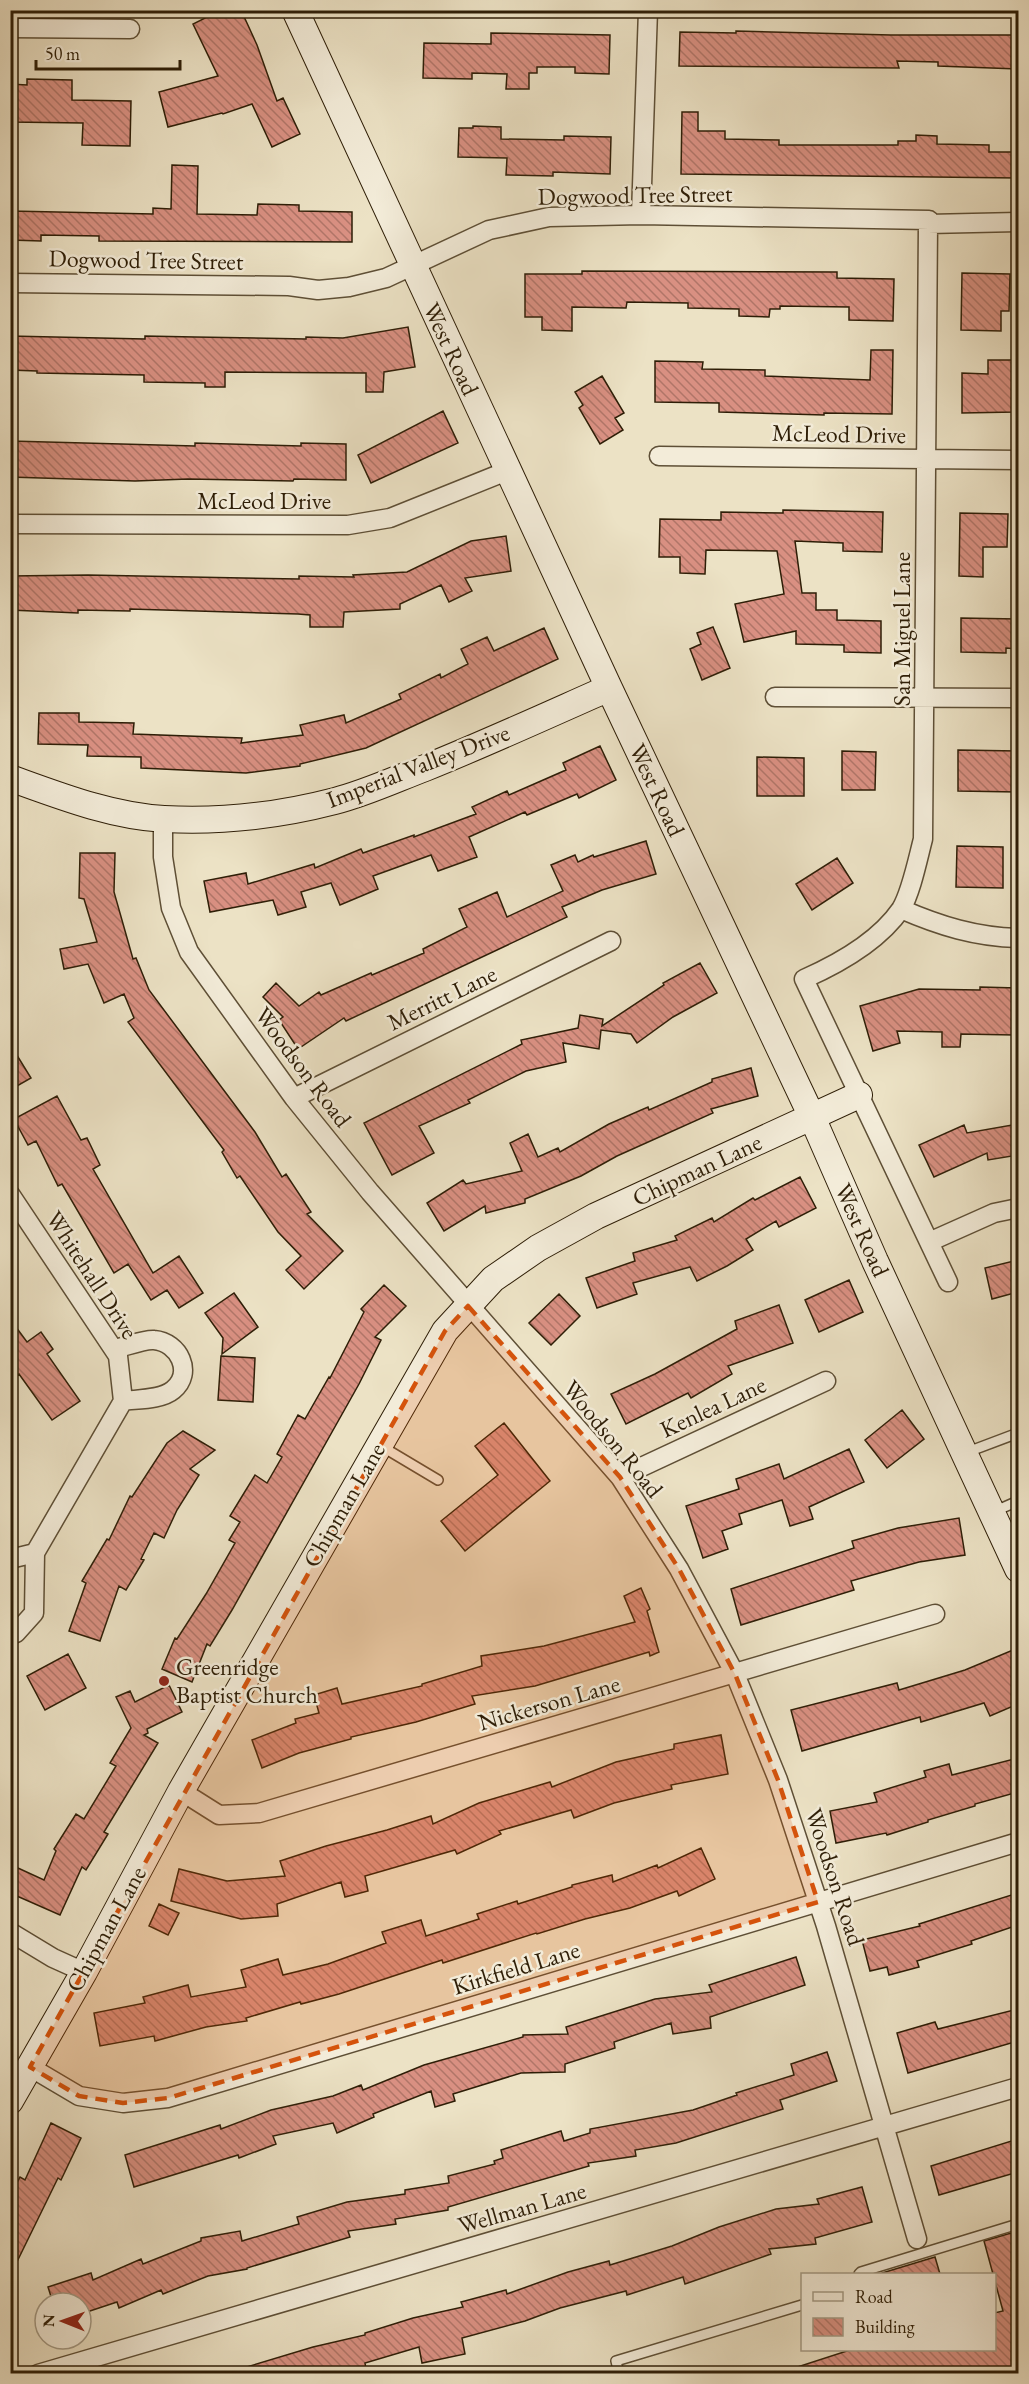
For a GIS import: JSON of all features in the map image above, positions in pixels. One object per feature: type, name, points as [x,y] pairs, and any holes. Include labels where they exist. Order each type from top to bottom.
[{"type":"street","name":"West Road","points":[[295,10],[507,471],[812,1117],[875,1261],[1018,1569]]},
{"type":"street","points":[[641,214],[648,10]]},
{"type":"street","points":[[10,28],[130,29]]},
{"type":"street","name":"Dogwood Tree Street","points":[[10,283],[289,286],[318,290],[349,287],[386,278],[489,230],[549,217],[641,214],[929,220],[928,224],[1018,222]]},
{"type":"street","name":"San Miguel Lane","points":[[859,1095],[804,979],[841,962],[873,938],[901,909],[923,838],[926,697],[928,224]]},
{"type":"street","name":"McLeod Drive","points":[[660,456],[1018,460]]},
{"type":"street","name":"McLeod Drive","points":[[10,524],[348,525],[390,518],[507,471]]},
{"type":"street","name":"Imperial Valley Drive","points":[[10,778],[112,811],[163,819],[222,818],[287,810],[336,801],[439,762],[609,688]]},
{"type":"street","points":[[775,697],[1018,698]]},
{"type":"street","name":"Woodson Road","points":[[163,819],[163,856],[171,908],[189,951],[294,1098],[370,1192],[620,1477],[679,1569],[735,1674],[778,1780],[818,1902],[917,2239]]},
{"type":"street","points":[[901,909],[930,922],[963,932],[1018,938]]},
{"type":"street","name":"Merritt Lane","points":[[294,1098],[611,941]]},
{"type":"street","points":[[859,1095],[948,1282]]},
{"type":"street","name":"Chipman Lane","points":[[10,2101],[84,1972],[181,1791],[445,1331],[493,1279],[538,1248],[596,1216],[859,1095]]},
{"type":"street","name":"Whitehall Drive","points":[[10,1194],[118,1356],[123,1401]]},
{"type":"street","points":[[928,1242],[994,1213],[1018,1208]]},
{"type":"street","points":[[10,1635],[16,1634],[34,1613],[35,1553],[123,1401],[156,1397],[172,1391],[182,1377],[183,1361],[176,1348],[154,1340],[114,1349]]},
{"type":"street","name":"Kenlea Lane","points":[[620,1477],[826,1381]]},
{"type":"street","points":[[10,1559],[35,1553]]},
{"type":"street","name":"Nickerson Lane","points":[[181,1791],[219,1815],[259,1813],[934,1614]]},
{"type":"street","name":"Kirkfield Lane","points":[[30,2067],[78,2096],[123,2103],[168,2098],[1018,1842]]},
{"type":"street","points":[[10,1932],[53,1958],[84,1972]]},
{"type":"street","name":"Wellman Lane","points":[[38,2373],[66,2367],[1018,2087]]},
{"type":"lane","points":[[965,1453],[1018,1433]]},
{"type":"lane","points":[[379,1445],[438,1480]]},
{"type":"lane","points":[[993,1512],[1018,1501]]},
{"type":"lane","points":[[860,2273],[1018,2224]]},
{"type":"lane","points":[[619,2373],[616,2361],[801,2305]]},
{"type":"highlighted area","points":[[468,1306],[620,1477],[679,1569],[735,1674],[778,1780],[818,1902],[168,2098],[123,2103],[79,2096],[30,2067],[445,1331]]},
{"type":"building","points":[[221,10],[241,10],[257,45],[277,101],[283,98],[300,134],[272,147],[252,104],[223,114],[168,127],[159,92],[218,76],[193,24]]},
{"type":"building","points":[[736,31],[891,35],[1018,35],[1018,69],[938,66],[938,62],[897,61],[899,68],[679,66],[680,32],[736,33]]},
{"type":"building","points":[[491,33],[610,35],[609,74],[575,73],[575,67],[537,67],[537,73],[529,73],[529,89],[506,89],[507,74],[472,73],[472,79],[423,78],[424,43],[491,44]]},
{"type":"building","points":[[27,79],[72,80],[72,100],[131,101],[130,146],[82,145],[83,123],[10,122],[10,84],[27,85]]},
{"type":"building","points":[[682,112],[698,112],[698,131],[725,131],[725,139],[779,140],[779,145],[898,145],[898,141],[916,141],[916,135],[937,136],[937,144],[989,145],[989,152],[1018,152],[1018,178],[681,174]]},
{"type":"building","points":[[473,126],[501,127],[501,139],[564,140],[564,136],[611,137],[610,174],[553,172],[553,176],[506,175],[507,158],[458,157],[459,128],[473,128]]},
{"type":"building","points":[[172,165],[198,166],[197,214],[257,215],[258,204],[299,205],[299,211],[352,212],[352,242],[99,241],[99,236],[41,235],[41,241],[10,240],[10,211],[153,214],[153,208],[171,209]]},
{"type":"building","points":[[582,271],[837,272],[837,278],[894,279],[893,321],[849,320],[849,307],[780,306],[780,309],[770,309],[769,317],[739,316],[739,309],[688,308],[688,303],[627,302],[626,308],[572,307],[572,331],[542,330],[542,317],[525,317],[525,274],[582,274]]},
{"type":"building","points":[[962,273],[1010,274],[1009,311],[1001,311],[1001,331],[961,330]]},
{"type":"building","points":[[408,327],[415,367],[384,372],[383,392],[366,392],[366,373],[225,372],[225,387],[205,387],[205,383],[144,382],[144,375],[37,373],[37,371],[10,370],[10,336],[306,339],[306,337],[343,338]]},
{"type":"building","points":[[871,350],[893,350],[892,414],[719,412],[719,403],[655,402],[655,361],[703,362],[702,369],[765,370],[765,376],[870,380]]},
{"type":"building","points":[[988,360],[1015,360],[1015,412],[962,413],[962,373],[988,374]]},
{"type":"building","points":[[602,376],[624,413],[615,418],[623,430],[600,444],[579,408],[583,405],[575,392]]},
{"type":"building","points":[[443,411],[458,443],[371,483],[358,455]]},
{"type":"building","points":[[10,441],[195,446],[195,443],[301,446],[301,443],[346,444],[346,480],[135,481],[10,477]]},
{"type":"building","points":[[783,510],[883,512],[882,552],[843,551],[843,543],[795,541],[802,593],[816,593],[816,610],[837,610],[837,620],[881,621],[881,653],[844,652],[844,645],[796,644],[796,631],[744,642],[735,604],[784,594],[777,551],[706,550],[705,574],[680,573],[680,557],[659,557],[660,519],[721,520],[721,512],[783,513]]},
{"type":"building","points":[[960,513],[1008,514],[1007,547],[983,547],[983,577],[959,576]]},
{"type":"building","points":[[506,536],[511,571],[465,578],[472,591],[449,602],[441,585],[400,604],[400,609],[344,612],[343,627],[310,627],[310,615],[298,614],[130,609],[130,611],[78,610],[78,613],[10,610],[10,576],[88,575],[299,579],[299,576],[354,577],[353,575],[407,572],[471,541]]},
{"type":"building","points":[[961,618],[1018,619],[1018,649],[1006,648],[1006,653],[961,652]]},
{"type":"building","points":[[713,627],[730,668],[702,680],[690,649],[701,644],[697,633]]},
{"type":"building","points":[[544,628],[558,659],[366,748],[300,764],[300,766],[246,773],[141,768],[141,757],[87,756],[88,745],[38,744],[39,713],[79,713],[79,722],[134,723],[133,734],[242,738],[241,743],[303,735],[300,725],[344,715],[346,723],[401,699],[399,694],[440,674],[441,678],[468,664],[461,649],[487,637],[494,651]]},
{"type":"building","points":[[600,746],[616,780],[579,798],[577,794],[527,815],[525,812],[469,837],[477,857],[438,871],[431,855],[373,876],[378,889],[340,905],[331,883],[301,892],[306,907],[278,915],[273,900],[210,912],[204,881],[246,873],[248,884],[314,864],[315,868],[361,849],[363,853],[414,835],[414,837],[476,814],[472,807],[507,791],[509,795],[566,770],[563,763]]},
{"type":"building","points":[[958,750],[1018,751],[1018,792],[958,791]]},
{"type":"building","points":[[842,751],[876,752],[875,790],[842,790]]},
{"type":"building","points":[[757,757],[804,758],[804,796],[757,796]]},
{"type":"building","points":[[646,841],[656,874],[602,890],[562,907],[567,917],[346,1021],[344,1018],[298,1049],[279,1020],[283,1017],[263,997],[276,983],[299,1006],[319,992],[321,995],[424,953],[423,949],[467,927],[459,909],[497,892],[507,917],[563,891],[551,865],[575,855],[578,862],[593,855],[594,857]]},
{"type":"building","points":[[957,846],[1003,847],[1003,888],[956,887]]},
{"type":"building","points":[[80,853],[115,853],[114,892],[133,959],[136,958],[149,990],[255,1132],[282,1177],[286,1174],[311,1212],[307,1214],[343,1251],[304,1289],[286,1270],[301,1256],[278,1232],[240,1176],[237,1178],[222,1152],[224,1150],[128,1022],[134,1018],[124,994],[104,1003],[88,964],[64,969],[60,949],[97,942],[84,899],[79,898]]},
{"type":"building","points":[[837,858],[853,883],[812,910],[796,884]]},
{"type":"building","points":[[700,963],[717,993],[673,1017],[637,1043],[631,1034],[601,1030],[599,1049],[563,1043],[566,1062],[526,1071],[468,1100],[470,1103],[419,1126],[434,1153],[392,1175],[364,1123],[522,1044],[521,1040],[578,1028],[580,1015],[603,1019],[602,1026],[664,985],[663,983]]},
{"type":"building","points":[[980,987],[1018,988],[1018,1022],[1014,1022],[1014,1035],[961,1034],[960,1047],[942,1047],[942,1032],[897,1031],[900,1043],[873,1051],[860,1006],[919,989],[980,990]]},
{"type":"building","points":[[10,1044],[31,1078],[10,1090]]},
{"type":"building","points":[[751,1068],[758,1096],[711,1109],[713,1113],[617,1156],[581,1176],[525,1199],[525,1203],[486,1213],[485,1206],[444,1231],[427,1203],[463,1180],[466,1184],[522,1171],[510,1143],[528,1134],[538,1157],[558,1148],[560,1152],[609,1124],[648,1107],[649,1110],[712,1082],[712,1079]]},
{"type":"building","points":[[57,1096],[81,1140],[87,1138],[100,1165],[93,1169],[153,1273],[179,1256],[203,1293],[179,1308],[167,1290],[151,1300],[128,1264],[114,1273],[62,1184],[58,1186],[36,1141],[28,1145],[14,1119]]},
{"type":"building","points":[[1018,1124],[1018,1155],[988,1160],[987,1153],[934,1177],[919,1145],[964,1125],[967,1133]]},
{"type":"building","points":[[800,1177],[816,1208],[779,1227],[776,1221],[746,1239],[753,1250],[697,1281],[690,1267],[633,1283],[637,1294],[597,1308],[586,1278],[635,1261],[633,1253],[677,1240],[675,1236],[712,1218],[714,1222],[753,1198],[755,1200]]},
{"type":"building","points":[[1018,1260],[1018,1292],[992,1299],[985,1268]]},
{"type":"building","points":[[849,1280],[863,1312],[819,1332],[805,1300]]},
{"type":"building","points":[[384,1285],[406,1306],[375,1337],[381,1340],[359,1384],[232,1610],[210,1646],[207,1644],[192,1682],[162,1669],[175,1638],[177,1639],[206,1594],[235,1543],[229,1540],[240,1522],[230,1516],[255,1475],[267,1483],[282,1457],[277,1454],[298,1415],[305,1419],[330,1378],[364,1312],[361,1309]]},
{"type":"building","points":[[234,1293],[258,1327],[222,1354],[223,1338],[205,1313]]},
{"type":"building","points":[[559,1294],[580,1316],[551,1345],[529,1323]]},
{"type":"building","points":[[779,1305],[793,1343],[728,1366],[732,1374],[691,1398],[688,1393],[626,1424],[611,1394],[655,1374],[737,1329],[735,1321]]},
{"type":"building","points":[[10,1319],[27,1342],[41,1332],[53,1349],[47,1354],[80,1401],[52,1420],[19,1374],[17,1375],[10,1366]]},
{"type":"building","points":[[221,1356],[255,1358],[253,1402],[218,1400]]},
{"type":"building","points":[[902,1410],[924,1439],[887,1468],[865,1440]]},
{"type":"building","points":[[504,1423],[550,1481],[465,1551],[441,1521],[498,1475],[475,1446]]},
{"type":"building","points":[[183,1431],[215,1450],[190,1469],[199,1475],[177,1510],[164,1538],[154,1533],[141,1559],[144,1560],[126,1590],[119,1586],[100,1641],[69,1631],[86,1583],[82,1581],[107,1539],[109,1540],[130,1496],[132,1497],[167,1443]]},
{"type":"building","points":[[849,1449],[864,1482],[809,1507],[813,1519],[790,1526],[782,1500],[739,1514],[742,1524],[722,1531],[728,1549],[703,1558],[686,1506],[739,1489],[736,1479],[779,1464],[784,1479]]},
{"type":"building","points":[[959,1518],[965,1555],[919,1562],[851,1581],[854,1590],[741,1625],[731,1589],[854,1548],[852,1541],[898,1528]]},
{"type":"building","points":[[641,1588],[650,1609],[647,1611],[659,1652],[650,1656],[649,1652],[535,1686],[472,1696],[475,1704],[416,1722],[351,1737],[351,1739],[299,1753],[262,1768],[252,1740],[296,1723],[295,1719],[319,1713],[314,1695],[337,1688],[342,1704],[422,1686],[422,1684],[482,1666],[481,1656],[544,1646],[635,1622],[624,1596]]},
{"type":"building","points":[[1013,1650],[1018,1664],[1018,1704],[990,1716],[984,1703],[921,1722],[920,1717],[802,1751],[791,1710],[897,1683],[899,1690],[965,1670]]},
{"type":"building","points":[[68,1654],[86,1688],[45,1710],[27,1676]]},
{"type":"building","points":[[169,1685],[182,1712],[147,1729],[148,1733],[144,1735],[158,1743],[104,1832],[108,1834],[86,1870],[82,1867],[60,1915],[10,1893],[10,1885],[18,1868],[44,1880],[56,1851],[54,1849],[76,1814],[84,1819],[116,1766],[110,1763],[131,1728],[116,1697],[130,1691],[135,1702]]},
{"type":"building","points":[[721,1735],[728,1774],[671,1785],[672,1789],[614,1803],[574,1818],[571,1810],[499,1831],[501,1834],[457,1854],[455,1850],[365,1876],[368,1891],[345,1897],[341,1882],[277,1904],[278,1916],[241,1919],[171,1901],[179,1869],[227,1881],[285,1876],[280,1861],[326,1846],[431,1816],[433,1824],[479,1803],[550,1782],[552,1787],[616,1762],[674,1749],[674,1744]]},
{"type":"building","points":[[1018,1758],[1018,1792],[975,1804],[975,1806],[887,1835],[886,1833],[836,1843],[830,1811],[877,1802],[874,1793],[926,1777],[924,1771],[949,1764],[952,1775]]},
{"type":"building","points":[[701,1848],[715,1879],[679,1896],[677,1891],[630,1908],[536,1933],[443,1963],[442,1960],[339,1994],[301,2004],[300,2002],[246,2018],[247,2021],[206,2027],[155,2041],[154,2036],[100,2046],[94,2013],[145,2003],[143,1997],[188,1985],[191,1997],[246,1987],[241,1970],[278,1959],[283,1975],[328,1964],[386,1943],[382,1932],[421,1920],[426,1936],[479,1919],[477,1914],[517,1901],[518,1904],[572,1887],[572,1885],[612,1875],[613,1882],[657,1865],[658,1868]]},
{"type":"building","points":[[1018,1893],[1018,1925],[971,1941],[972,1944],[917,1961],[919,1967],[889,1975],[887,1967],[870,1971],[862,1940],[920,1926],[919,1924]]},
{"type":"building","points":[[159,1904],[179,1913],[168,1935],[149,1926]]},
{"type":"building","points":[[796,1957],[805,1985],[710,2017],[711,2028],[673,2034],[671,2023],[614,2042],[615,2048],[565,2064],[565,2072],[521,2073],[453,2094],[455,2101],[435,2107],[431,2091],[373,2114],[374,2117],[337,2133],[333,2123],[273,2136],[276,2144],[239,2158],[238,2155],[134,2187],[125,2155],[220,2125],[221,2129],[271,2110],[333,2096],[361,2085],[363,2090],[424,2065],[523,2037],[523,2035],[568,2034],[566,2027],[655,1999],[712,1992],[709,1985]]},
{"type":"building","points":[[1018,2009],[1018,2041],[908,2073],[897,2033],[935,2022],[938,2029]]},
{"type":"building","points":[[827,2052],[837,2081],[780,2100],[783,2109],[676,2143],[635,2150],[636,2156],[588,2163],[589,2166],[448,2207],[448,2210],[395,2219],[396,2224],[348,2231],[350,2237],[247,2269],[208,2276],[163,2294],[161,2290],[119,2308],[117,2302],[93,2310],[93,2291],[49,2291],[48,2287],[91,2273],[93,2280],[141,2259],[143,2264],[201,2241],[201,2238],[240,2231],[242,2241],[299,2224],[297,2217],[347,2202],[405,2194],[405,2190],[449,2183],[448,2176],[495,2164],[494,2161],[503,2158],[501,2150],[561,2131],[564,2141],[590,2133],[590,2129],[693,2110],[737,2095],[736,2093],[794,2075],[791,2064]]},
{"type":"building","points":[[51,2123],[81,2138],[61,2180],[58,2178],[10,2276],[10,2196],[20,2177],[25,2180]]},
{"type":"building","points":[[1018,2139],[1018,2172],[939,2195],[931,2166]]},
{"type":"building","points":[[862,2187],[872,2222],[815,2238],[816,2244],[769,2249],[771,2254],[685,2284],[683,2277],[627,2295],[626,2291],[560,2308],[525,2321],[462,2338],[465,2354],[422,2363],[419,2347],[365,2363],[366,2369],[346,2373],[241,2373],[240,2369],[313,2347],[365,2335],[365,2333],[413,2318],[463,2307],[461,2302],[506,2290],[507,2294],[568,2272],[609,2261],[610,2265],[672,2246],[719,2227],[776,2209],[819,2204],[817,2199]]},
{"type":"building","points":[[1018,2231],[1018,2373],[788,2373],[788,2370],[847,2351],[996,2351],[996,2313],[1003,2311],[996,2285],[996,2273],[993,2273],[984,2241]]},
{"type":"building","points":[[935,2257],[940,2273],[882,2273]]},
{"type":"place","name":"Greenridge Baptist Church","points":[[164,1681]]}]
